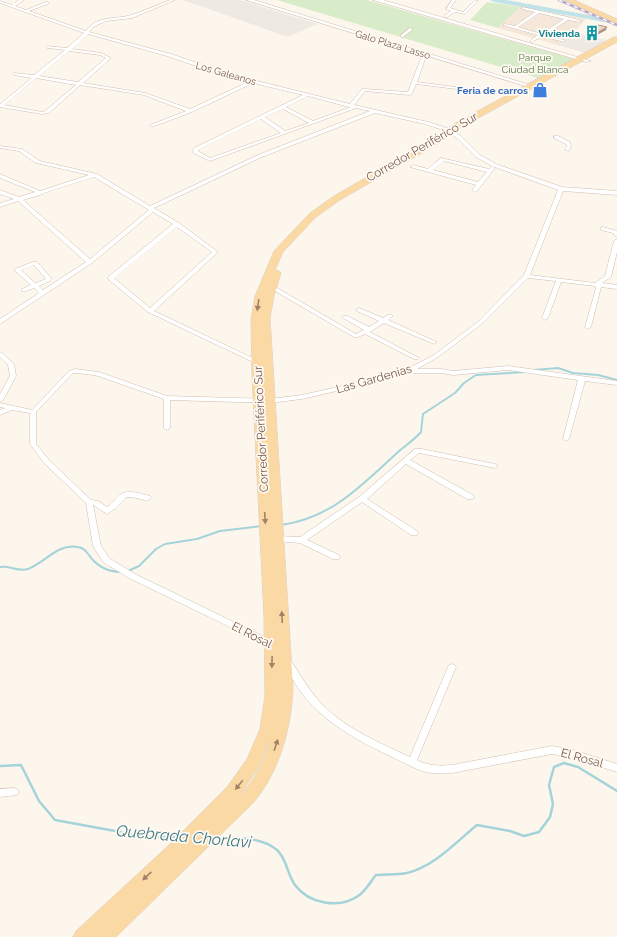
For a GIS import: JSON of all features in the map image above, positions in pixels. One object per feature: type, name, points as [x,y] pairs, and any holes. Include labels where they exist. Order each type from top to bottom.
[{"type":"main road","points":[[376,0],[587,59]]},
{"type":"main road","points":[[389,0],[532,41],[548,47]]},
{"type":"main road","points":[[568,0],[617,22]]},
{"type":"main road","points":[[578,0],[617,17]]},
{"type":"main road","name":"Corredor Periférico Sur","points":[[587,59],[617,39]]},
{"type":"main road","name":"Corredor Periférico Sur","points":[[104,937],[194,852],[256,787],[276,749],[285,710],[284,655],[278,539],[264,400],[257,362],[256,319],[260,296],[279,251],[313,215],[337,198],[534,87],[617,45]]},
{"type":"main road","name":"Corredor Periférico Sur","points":[[82,937],[176,850],[233,792],[245,777],[262,744],[270,713],[272,644],[264,400],[265,318],[272,287],[286,253],[319,217],[341,201],[452,133]]},
{"type":"street","points":[[13,6],[22,0]]},
{"type":"street","points":[[0,106],[69,49],[87,33],[90,28],[101,21],[131,17],[173,0]]},
{"type":"street","name":"Galo Plaza Lasso","points":[[249,0],[534,87]]},
{"type":"street","points":[[454,0],[448,10],[464,13],[476,1]]},
{"type":"street","name":"Los Galeanos","points":[[4,2],[87,33],[169,55],[220,73],[354,107],[410,118],[452,133]]},
{"type":"street","points":[[26,11],[47,3]]},
{"type":"street","points":[[523,8],[580,20]]},
{"type":"street","points":[[446,16],[454,12]]},
{"type":"street","points":[[515,28],[538,12]]},
{"type":"street","points":[[532,41],[568,18]]},
{"type":"street","points":[[505,25],[563,41]]},
{"type":"street","points":[[402,36],[410,32]]},
{"type":"street","points":[[0,106],[45,113],[108,60],[108,56],[102,54],[48,47]]},
{"type":"street","points":[[307,95],[196,149],[195,152],[210,160],[313,123],[354,107],[364,90],[408,94],[411,92],[415,83],[425,53]]},
{"type":"street","points":[[16,74],[82,83],[145,94],[190,111]]},
{"type":"street","points":[[152,126],[190,111],[253,81]]},
{"type":"street","points":[[415,83],[472,90]]},
{"type":"street","points":[[283,107],[313,123]]},
{"type":"street","points":[[0,322],[90,262],[152,208],[260,156],[374,111]]},
{"type":"street","points":[[261,118],[285,132]]},
{"type":"street","points":[[452,133],[478,156],[494,165],[561,189],[617,193]]},
{"type":"street","points":[[556,137],[568,143],[569,146],[567,150]]},
{"type":"street","points":[[0,146],[20,150],[38,162],[95,175],[177,224],[215,252],[150,311]]},
{"type":"street","points":[[430,171],[443,159],[490,171]]},
{"type":"street","points":[[475,190],[494,165]]},
{"type":"street","points":[[413,167],[480,184]]},
{"type":"street","points":[[0,205],[95,175]]},
{"type":"street","points":[[0,176],[41,193]]},
{"type":"street","name":"Las Gardenias","points":[[32,412],[74,371],[115,378],[152,394],[168,398],[264,400],[302,397],[343,388],[374,378],[409,371],[436,356],[482,322],[527,276],[561,189]]},
{"type":"street","points":[[0,192],[19,199],[90,262]]},
{"type":"street","points":[[177,224],[110,278],[150,311],[257,362]]},
{"type":"street","points":[[603,228],[615,232],[617,235]]},
{"type":"street","points":[[597,284],[608,277],[617,241]]},
{"type":"street","points":[[24,290],[33,286],[48,280],[49,278],[35,263],[17,269],[17,271],[33,286],[43,293]]},
{"type":"street","points":[[527,276],[617,287]]},
{"type":"street","points":[[545,318],[559,280]]},
{"type":"street","points":[[588,327],[599,288],[597,284]]},
{"type":"street","points":[[272,287],[352,335],[359,336],[390,316]]},
{"type":"street","points":[[359,310],[434,342]]},
{"type":"street","points":[[345,317],[416,358]]},
{"type":"street","points":[[0,354],[11,364],[13,376],[0,400]]},
{"type":"street","points":[[409,371],[441,371],[453,373],[508,368],[617,383]]},
{"type":"street","points":[[566,439],[582,378]]},
{"type":"street","points":[[167,428],[168,398]]},
{"type":"street","points":[[0,405],[32,412],[33,444],[47,462],[89,502],[95,503],[106,511],[126,494],[147,498]]},
{"type":"street","points":[[0,413],[12,407]]},
{"type":"street","points":[[301,540],[362,499],[414,453],[422,451],[495,466]]},
{"type":"street","points":[[406,461],[470,497]]},
{"type":"street","points":[[362,499],[414,533]]},
{"type":"street","name":"El Rosal","points":[[89,502],[97,546],[106,560],[132,576],[272,644],[284,655],[305,690],[320,708],[341,726],[412,762],[422,767],[436,770],[452,769],[552,750],[570,753],[617,768]]},
{"type":"street","points":[[278,539],[301,540],[336,556]]},
{"type":"street","points":[[412,762],[452,667]]},
{"type":"street","points":[[0,793],[14,792]]},
{"type":"shaded area","points":[[183,0],[240,0],[317,24],[288,37]]},
{"type":"shaded area","points":[[520,7],[586,19],[561,46],[498,28]]},
{"type":"shaded area","points":[[574,32],[606,40],[586,53],[561,46]]},
{"type":"green space","name":"Parque Ciudad Blanca","points":[[277,0],[367,0],[573,59],[538,78]]},
{"type":"green space","points":[[487,2],[520,7],[498,28],[470,20]]},
{"type":"building","points":[[598,25],[607,27],[595,34],[587,31]]},
{"type":"waterway","points":[[494,0],[610,21]]},
{"type":"waterway","points":[[534,370],[558,368],[573,373],[598,375],[617,380]]},
{"type":"waterway","points":[[281,525],[299,521],[331,508],[359,488],[421,432],[423,414],[455,393],[464,383],[476,375],[526,372]]},
{"type":"waterway","points":[[128,571],[139,566],[156,549],[165,544],[197,539],[220,531],[262,526]]},
{"type":"waterway","points":[[0,567],[21,570],[28,569],[57,551],[64,548],[78,547],[86,551],[101,567],[122,572]]},
{"type":"waterway","name":"Quebrada Chorlavi","points":[[215,838],[255,840],[270,845],[277,850],[283,858],[292,881],[308,897],[325,902],[342,902],[350,900],[361,894],[376,875],[407,873],[427,865],[445,853],[477,825],[510,831],[524,836],[539,832],[550,817],[553,804],[549,785],[554,767],[564,763],[578,767],[617,791]]},
{"type":"waterway","name":"Quebrada Chorlavi","points":[[0,766],[21,765],[39,801],[55,820],[148,837],[179,837]]},
{"type":"railway","points":[[559,0],[617,25]]},
{"type":"place","name":"Vivienda","points":[[592,33]]},
{"type":"place","name":"Feria de carros","points":[[540,90]]}]
